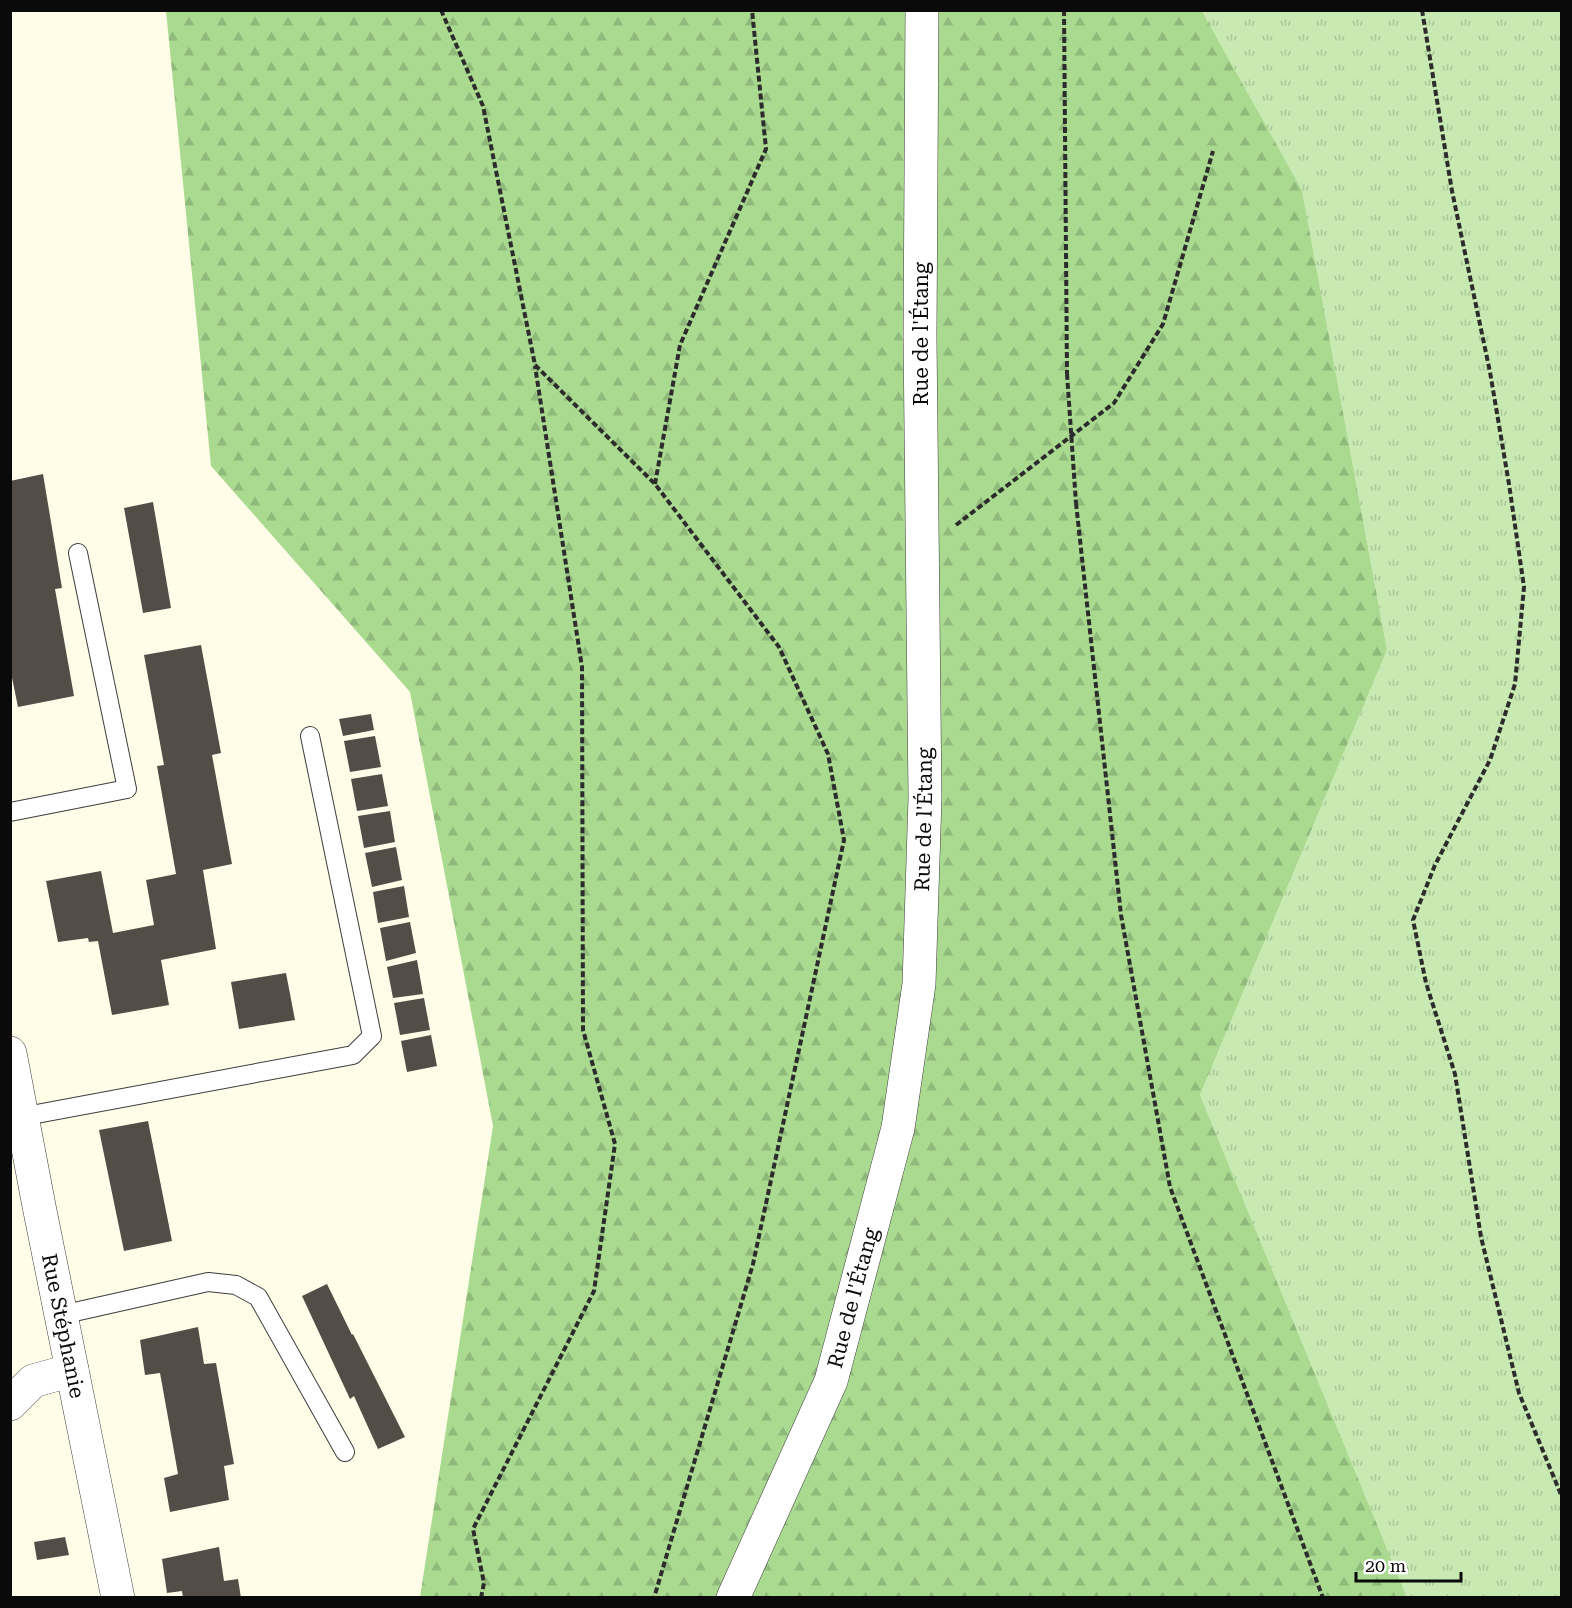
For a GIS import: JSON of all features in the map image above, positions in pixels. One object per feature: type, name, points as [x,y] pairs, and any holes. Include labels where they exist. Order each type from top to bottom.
[{"type":"street","name":"Rue de l'Étang","points":[[733,1598],[831,1381],[898,1128],[919,984],[925,798],[920,337],[922,10]]},
{"type":"street","name":"Rue Stéphanie","points":[[10,1053],[16,1118],[72,1370],[118,1598]]},
{"type":"street","points":[[10,1404],[33,1381],[72,1370]]},
{"type":"lane","points":[[10,812],[126,789],[78,553]]},
{"type":"lane","points":[[16,1118],[353,1055],[372,1036],[310,736]]},
{"type":"lane","points":[[60,1315],[208,1282],[236,1285],[258,1297],[345,1452]]},
{"type":"path","points":[[441,10],[483,106],[535,365],[582,667],[584,1030],[615,1144],[594,1292],[473,1529],[484,1583],[481,1598]]},
{"type":"path","points":[[655,484],[681,345],[766,149],[752,10]]},
{"type":"path","points":[[1064,10],[1067,374],[1076,503],[1121,915],[1170,1187],[1323,1598]]},
{"type":"path","points":[[1422,10],[1452,191],[1490,372],[1524,587],[1515,684],[1490,760],[1435,866],[1413,920],[1426,983],[1455,1074],[1481,1237],[1519,1393],[1562,1497]]},
{"type":"path","points":[[922,551],[1114,403],[1162,324],[1213,151]]},
{"type":"path","points":[[535,365],[655,484],[779,647],[828,754],[844,840],[753,1264],[654,1598]]},
{"type":"green space","points":[[166,11],[1202,11],[1302,190],[1387,650],[1200,1095],[1407,1597],[420,1597],[493,1126],[410,692],[211,466]]},
{"type":"green space","points":[[1202,11],[1561,11],[1561,1597],[1407,1597],[1200,1095],[1387,650],[1302,190]]},
{"type":"building","points":[[43,474],[62,588],[55,589],[74,696],[18,707],[10,668],[10,481]]},
{"type":"building","points":[[153,502],[171,608],[143,613],[124,508]]},
{"type":"building","points":[[201,645],[221,753],[212,755],[232,864],[203,870],[216,949],[161,960],[169,1005],[112,1015],[98,941],[89,942],[88,938],[58,942],[46,881],[101,871],[113,933],[154,925],[146,880],[176,874],[157,766],[164,765],[144,655]]},
{"type":"building","points":[[371,714],[374,730],[343,736],[339,719]]},
{"type":"building","points":[[375,736],[381,767],[350,772],[344,741]]},
{"type":"building","points":[[382,774],[388,806],[357,811],[351,779]]},
{"type":"building","points":[[390,811],[395,842],[364,848],[358,816]]},
{"type":"building","points":[[396,847],[402,880],[372,887],[365,853]]},
{"type":"building","points":[[404,886],[409,917],[378,923],[373,892]]},
{"type":"building","points":[[410,922],[416,953],[386,961],[380,928]]},
{"type":"building","points":[[417,960],[423,994],[393,998],[387,967]]},
{"type":"building","points":[[286,973],[295,1020],[239,1029],[231,982]]},
{"type":"building","points":[[424,998],[430,1030],[400,1035],[394,1003]]},
{"type":"building","points":[[431,1035],[437,1066],[407,1072],[401,1041]]},
{"type":"building","points":[[148,1121],[172,1241],[124,1251],[99,1130]]},
{"type":"building","points":[[327,1284],[405,1437],[378,1449],[354,1396],[350,1399],[302,1296]]},
{"type":"building","points":[[198,1327],[204,1364],[216,1363],[234,1464],[224,1466],[229,1500],[170,1512],[164,1478],[178,1474],[160,1373],[145,1375],[140,1340]]},
{"type":"building","points":[[65,1537],[69,1555],[37,1560],[34,1542]]},
{"type":"building","points":[[219,1547],[224,1581],[238,1579],[241,1598],[183,1598],[182,1591],[167,1593],[162,1559]]}]
